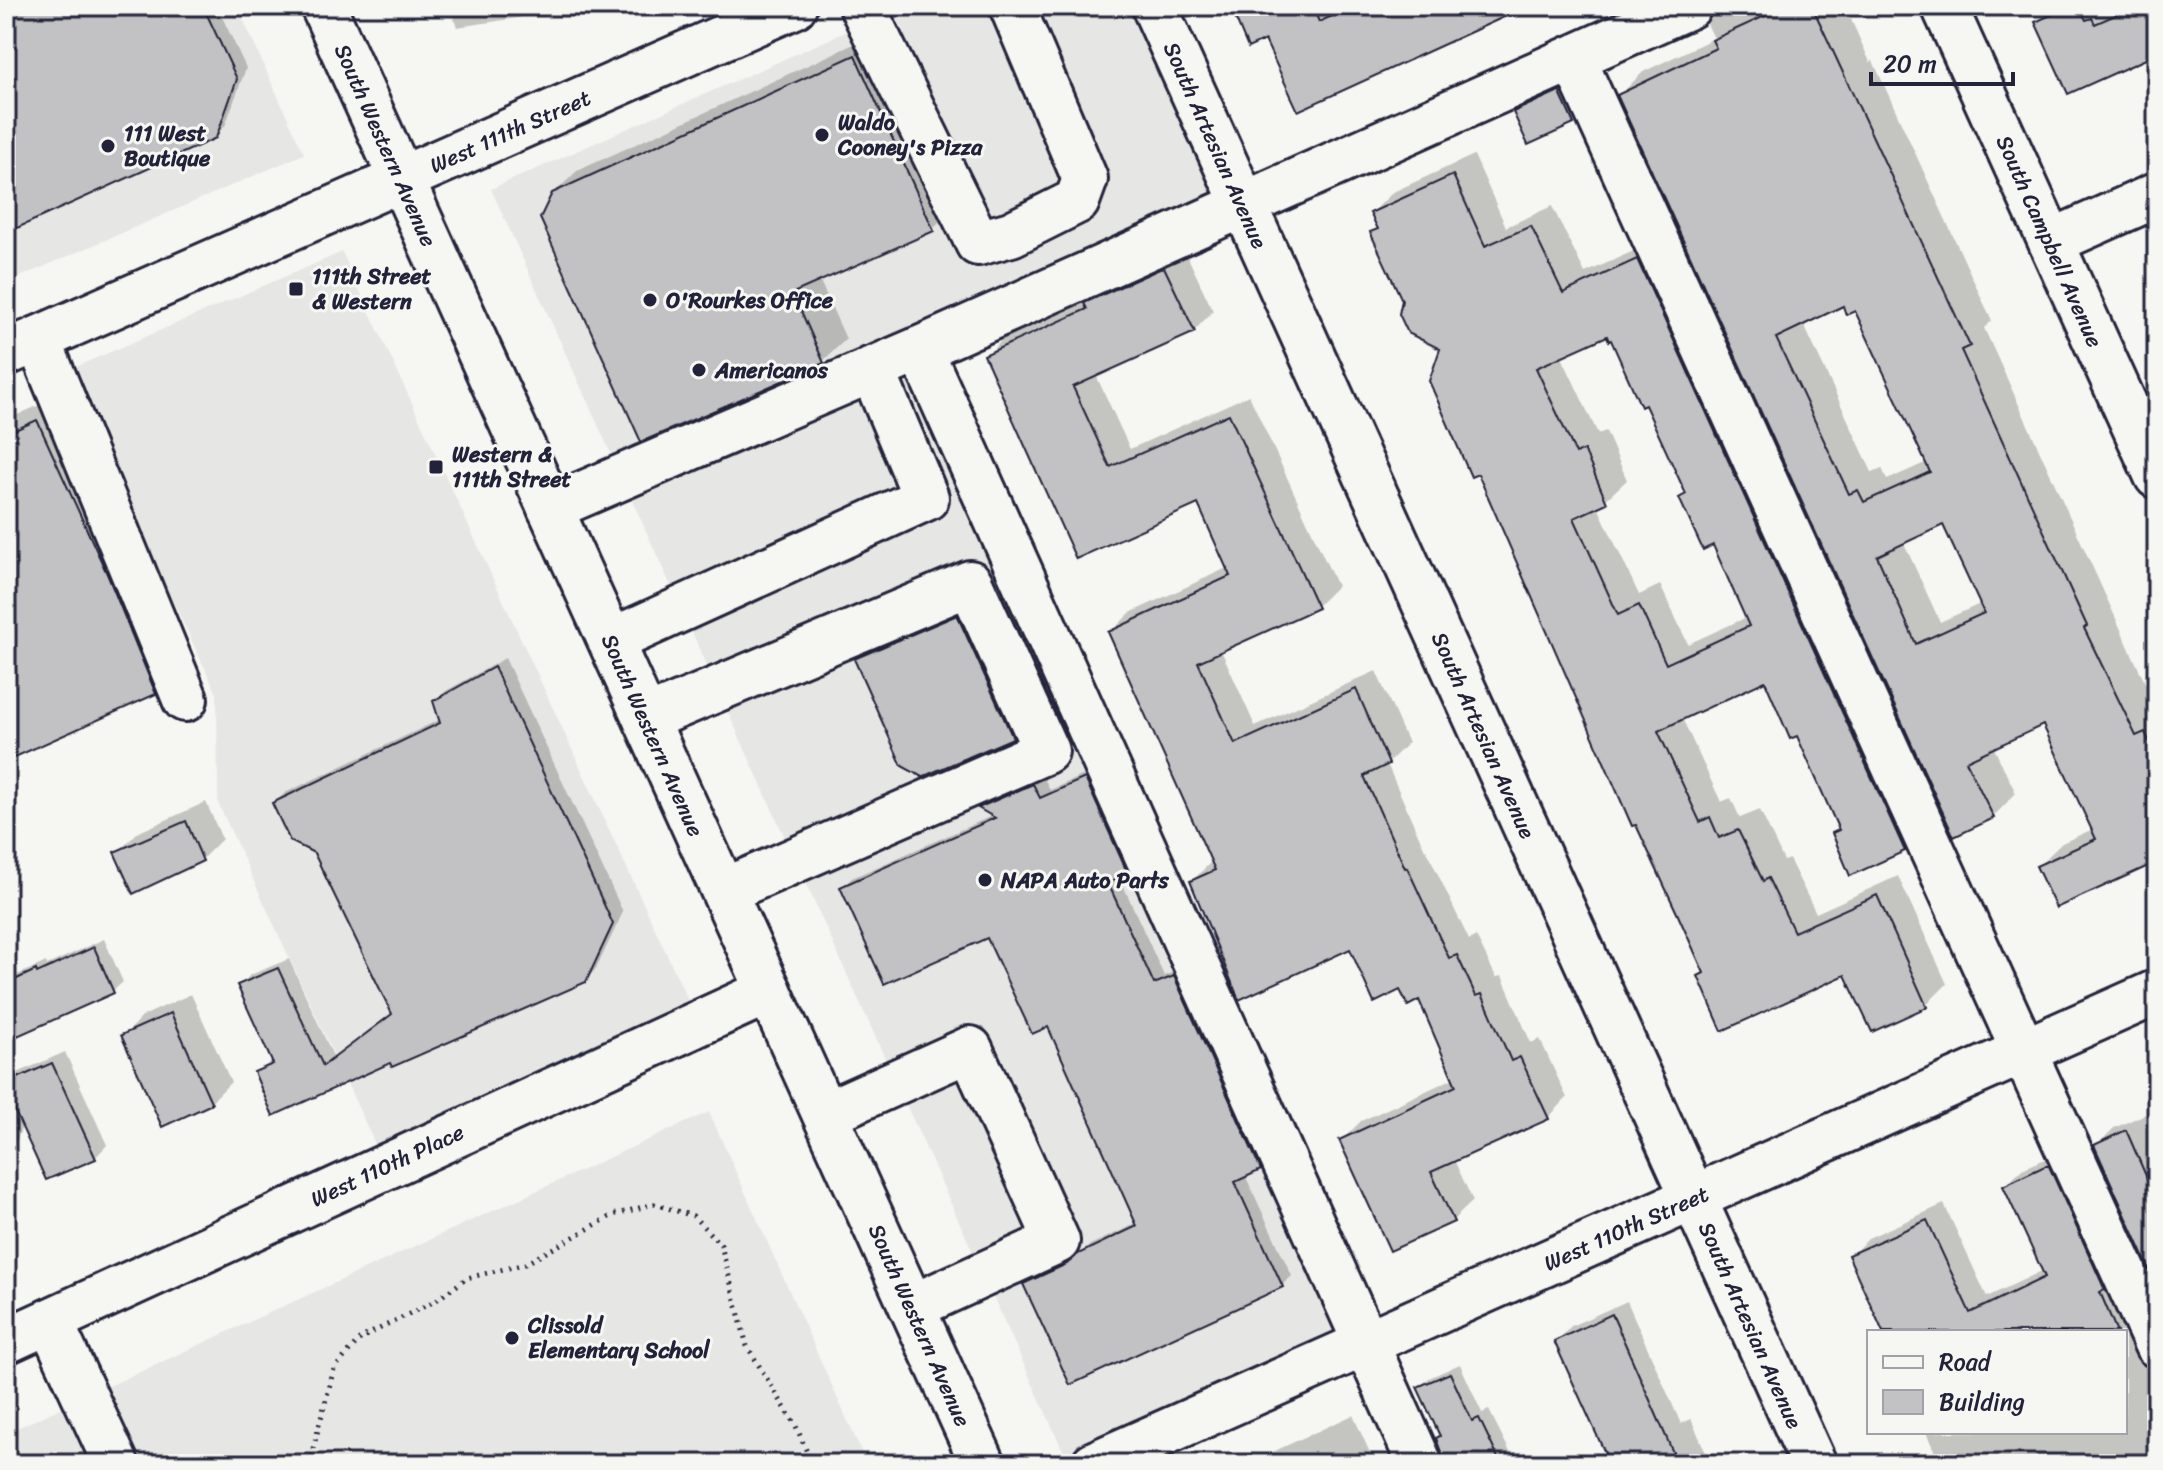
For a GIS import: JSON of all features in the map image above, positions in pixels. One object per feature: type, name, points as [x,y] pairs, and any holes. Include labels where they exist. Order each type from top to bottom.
[{"type":"street","name":"South Western Avenue","points":[[323,6],[983,1464]]},
{"type":"street","name":"West 111th Street","points":[[22,346],[794,6]]},
{"type":"street","points":[[862,6],[978,243],[1011,234],[1077,201],[1085,179],[1012,6]]},
{"type":"street","name":"South Artesian Avenue","points":[[1154,6],[1814,1464]]},
{"type":"street","points":[[550,508],[920,349],[1689,6]]},
{"type":"street","name":"South Campbell Avenue","points":[[1944,6],[2157,476]]},
{"type":"street","points":[[1573,58],[2157,1345]]},
{"type":"street","points":[[2051,242],[2157,195]]},
{"type":"street","points":[[22,346],[185,699]]},
{"type":"street","points":[[920,349],[1420,1464]]},
{"type":"street","points":[[611,641],[926,498],[872,369]]},
{"type":"street","points":[[646,719],[970,583],[1046,751],[724,891]]},
{"type":"street","name":"West 110th Place","points":[[6,1341],[769,991]]},
{"type":"street","name":"West 110th Street","points":[[1094,1464],[2157,992]]},
{"type":"street","points":[[825,1114],[970,1049],[1057,1241],[912,1307]]},
{"type":"street","points":[[50,1321],[116,1464]]},
{"type":"path","points":[[309,1464],[334,1369],[361,1338],[435,1301],[467,1278],[525,1264],[613,1215],[654,1204],[693,1216],[721,1245],[747,1346],[796,1426],[812,1464]]},
{"type":"shaded area","points":[[6,6],[237,6],[304,154],[6,283]]},
{"type":"shaded area","points":[[904,6],[1146,6],[1236,206],[914,350],[1359,1344],[1080,1464],[1069,1464],[491,189]]},
{"type":"shaded area","points":[[342,252],[693,1011],[380,1155],[218,803],[217,694],[64,372]]},
{"type":"shaded area","name":"Clissold Elementary School","points":[[709,1112],[867,1464],[6,1464],[6,1433]]},
{"type":"building","points":[[6,6],[203,6],[237,79],[216,138],[6,233]]},
{"type":"building","points":[[1250,6],[1336,6],[1316,15],[1319,22],[1354,6],[1528,6],[1298,111],[1265,40],[1248,48],[1234,15]]},
{"type":"building","points":[[1787,6],[1812,6],[1970,346],[1961,350],[2087,626],[2084,628],[2136,736],[2145,732],[2157,758],[2157,862],[2056,908],[2036,866],[2096,839],[2043,725],[1966,761],[1994,818],[1954,837],[1617,95],[1716,48],[1712,40]],"holes":[[[1843,306],[1846,315],[1855,311],[1930,472],[1864,502],[1858,490],[1849,494],[1776,338]],[[1943,525],[1984,613],[1916,644],[1877,556]]]},
{"type":"building","points":[[2071,6],[2079,6],[2086,20],[2092,18],[2095,24],[2136,6],[2157,6],[2157,54],[2068,94],[2035,22]]},
{"type":"building","points":[[855,55],[934,231],[793,293],[824,363],[641,442],[540,218],[552,193]]},
{"type":"building","points":[[1559,91],[1574,124],[1528,145],[1513,112]]},
{"type":"building","points":[[1453,175],[1485,246],[1531,226],[1563,293],[1637,259],[1905,851],[1850,876],[1832,833],[1839,830],[1797,736],[1790,739],[1765,681],[1658,731],[1700,822],[1710,817],[1719,838],[1738,830],[1763,881],[1768,878],[1794,932],[1877,895],[1927,1007],[1872,1032],[1845,975],[1722,1031],[1698,976],[1704,973],[1677,913],[1636,825],[1632,826],[1478,474],[1471,477],[1429,381],[1440,349],[1408,333],[1399,314],[1402,300],[1370,232],[1378,229],[1370,213]],"holes":[[[1607,336],[1641,407],[1645,405],[1686,494],[1679,498],[1703,550],[1713,545],[1749,626],[1666,664],[1639,605],[1618,615],[1574,518],[1607,503],[1584,450],[1576,454],[1536,368]]]},
{"type":"building","points":[[1164,267],[1195,332],[1073,387],[1110,467],[1229,414],[1318,608],[1198,662],[1235,744],[1356,689],[1389,764],[1364,776],[1405,868],[1449,958],[1457,955],[1476,996],[1482,994],[1511,1061],[1520,1057],[1549,1119],[1431,1172],[1454,1222],[1390,1251],[1339,1140],[1456,1086],[1419,1000],[1408,1006],[1400,990],[1374,1003],[1350,949],[1239,1000],[1190,881],[1215,870],[1108,632],[1230,576],[1198,504],[1076,559],[984,355],[1087,309],[1084,303]]},
{"type":"building","points":[[37,420],[108,576],[156,694],[6,761],[6,434]]},
{"type":"building","points":[[957,615],[1013,738],[922,777],[902,766],[854,659]]},
{"type":"building","points":[[494,667],[613,924],[586,982],[392,1067],[390,1063],[273,1116],[254,1072],[273,1064],[237,985],[278,968],[323,1066],[392,1014],[314,853],[290,841],[272,803],[440,723],[433,701]]},
{"type":"building","points":[[1085,778],[1128,874],[1108,883],[1154,984],[1174,976],[1261,1170],[1235,1182],[1283,1287],[1070,1385],[1023,1284],[1137,1226],[1048,1027],[1032,1034],[987,938],[884,984],[840,887],[995,818],[978,808],[1033,784],[1040,798]]},
{"type":"building","points":[[186,821],[203,861],[133,894],[114,852]]},
{"type":"building","points":[[94,947],[114,993],[6,1041],[6,984]]},
{"type":"building","points":[[171,1013],[212,1104],[162,1127],[121,1035]]},
{"type":"building","points":[[52,1063],[96,1159],[46,1180],[6,1092],[6,1083]]},
{"type":"building","points":[[2126,1130],[2157,1201],[2157,1267],[2150,1270],[2094,1145]]},
{"type":"building","points":[[2049,1166],[2105,1290],[2100,1292],[2116,1330],[1882,1330],[1848,1255],[1927,1220],[1970,1313],[2045,1277],[2003,1186]]},
{"type":"building","points":[[1612,1314],[1678,1464],[1610,1464],[1554,1341]]},
{"type":"building","points":[[1450,1373],[1472,1421],[1479,1418],[1501,1464],[1445,1464],[1436,1438],[1440,1436],[1417,1387]]},
{"type":"place","name":"Waldo Cooney's Pizza","points":[[822,135]]},
{"type":"place","name":"111 West Boutique","points":[[108,146]]},
{"type":"place","name":"111th Street & Western","points":[[296,289]]},
{"type":"place","name":"O'Rourkes Office","points":[[650,300]]},
{"type":"place","name":"Americanos","points":[[699,370]]},
{"type":"place","name":"Western & 111th Street","points":[[436,467]]},
{"type":"place","name":"NAPA Auto Parts","points":[[985,880]]},
{"type":"place","name":"Clissold Elementary School","points":[[512,1338]]}]
